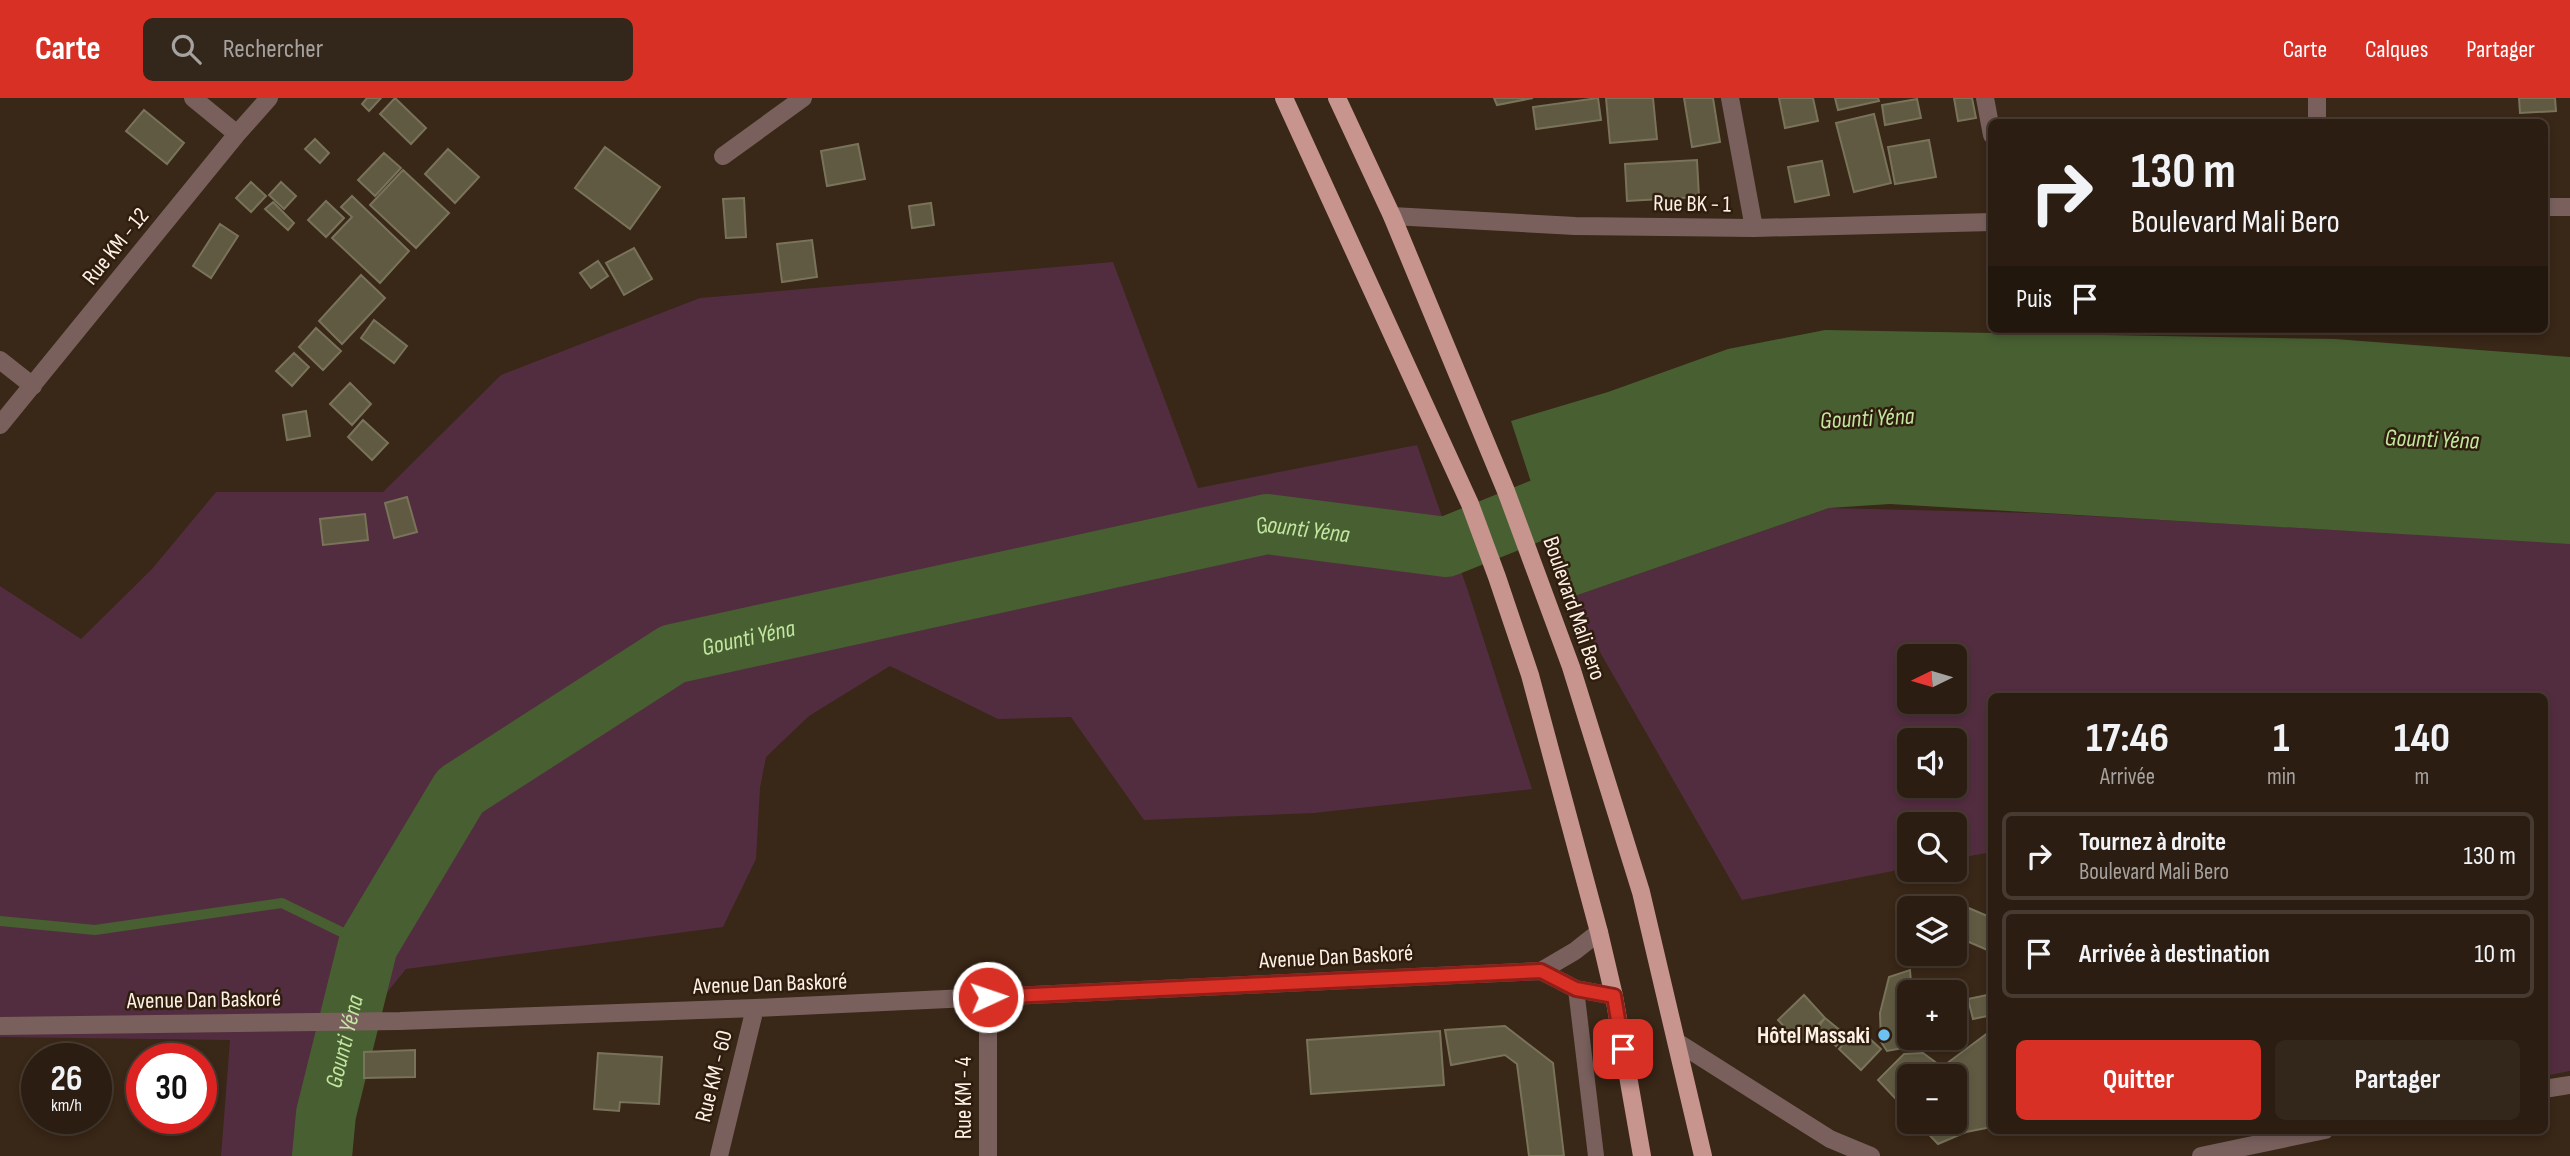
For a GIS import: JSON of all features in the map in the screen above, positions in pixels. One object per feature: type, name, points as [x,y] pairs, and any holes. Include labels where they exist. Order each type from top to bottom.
[{"type":"main road","points":[[1284,98],[1470,505],[1497,577],[1530,675],[1599,932],[1614,996],[1642,1156]]},
{"type":"main road","name":"Boulevard Mali Bero","points":[[1337,98],[1392,216],[1533,558],[1641,892],[1703,1156]]},
{"type":"street","points":[[193,98],[237,134]]},
{"type":"street","name":"Rue KM - 12","points":[[0,425],[237,134],[270,98]]},
{"type":"street","points":[[723,156],[803,98]]},
{"type":"street","points":[[1730,98],[1754,228]]},
{"type":"street","points":[[1985,98],[1989,119]]},
{"type":"street","points":[[2317,98],[2317,119]]},
{"type":"street","points":[[2548,207],[2570,207]]},
{"type":"street","name":"Rue BK - 1","points":[[1392,216],[1575,226],[1754,228],[1988,222]]},
{"type":"street","points":[[0,360],[33,386]]},
{"type":"street","name":"Avenue Dan Baskoré","points":[[0,1026],[400,1021],[755,1008],[1541,971],[1576,951],[1599,932]]},
{"type":"street","name":"Avenue Dan Baskoré","points":[[1541,971],[1576,989],[1614,996]]},
{"type":"street","name":"Rue KM - 4","points":[[988,997],[988,1156]]},
{"type":"street","name":"Rue KM - 60","points":[[719,1156],[755,1008]]},
{"type":"street","points":[[1677,1042],[1830,1139],[1871,1156]]},
{"type":"street","points":[[2548,1088],[2570,1084]]},
{"type":"street","points":[[2201,1156],[2306,1134]]},
{"type":"lane","points":[[1576,989],[1596,1156]]},
{"type":"shaded area","points":[[1113,262],[1198,488],[1417,445],[1532,789],[1314,813],[1144,820],[1071,717],[998,719],[890,666],[809,716],[766,757],[760,788],[756,859],[723,927],[406,969],[364,1021],[352,1156],[221,1156],[230,1040],[0,1037],[0,586],[81,639],[152,569],[216,492],[383,492],[501,375],[700,298]]},
{"type":"shaded area","points":[[2570,366],[2570,1071],[2548,1075],[2548,693],[1988,693],[1988,853],[1967,857],[1967,812],[1897,812],[1897,870],[1742,900],[1569,598],[1829,508],[2037,513],[2354,531]]},
{"type":"water","points":[[1825,330],[2335,339],[2570,357],[2570,544],[1890,504],[1829,508],[1569,598],[1511,421],[1608,392],[1728,349]]},
{"type":"building","points":[[367,98],[381,98],[369,111],[362,104]]},
{"type":"building","points":[[395,98],[426,128],[411,144],[380,114]]},
{"type":"building","points":[[1494,98],[1533,98],[1497,105]]},
{"type":"building","points":[[1598,98],[1601,120],[1536,129],[1533,107]]},
{"type":"building","points":[[1606,98],[1653,98],[1657,139],[1610,143]]},
{"type":"building","points":[[1684,98],[1713,98],[1720,142],[1692,147]]},
{"type":"building","points":[[1779,98],[1813,98],[1818,121],[1785,128]]},
{"type":"building","points":[[1835,98],[1878,98],[1879,101],[1838,110]]},
{"type":"building","points":[[1954,98],[1972,98],[1976,118],[1958,121]]},
{"type":"building","points":[[2519,98],[2555,98],[2556,111],[2520,113]]},
{"type":"building","points":[[1917,99],[1921,118],[1885,125],[1882,105]]},
{"type":"building","points":[[144,110],[184,143],[167,164],[126,131]]},
{"type":"building","points":[[1874,114],[1891,183],[1854,192],[1836,123]]},
{"type":"building","points":[[315,139],[329,153],[320,163],[305,149]]},
{"type":"building","points":[[1929,140],[1936,177],[1895,184],[1888,147]]},
{"type":"building","points":[[858,144],[865,179],[827,186],[821,151]]},
{"type":"building","points":[[605,147],[660,187],[630,229],[575,188]]},
{"type":"building","points":[[448,149],[479,177],[455,203],[425,174]]},
{"type":"building","points":[[384,153],[401,168],[375,196],[358,180]]},
{"type":"building","points":[[1697,160],[1699,197],[1627,201],[1625,164]]},
{"type":"building","points":[[1822,161],[1829,195],[1795,202],[1788,167]]},
{"type":"building","points":[[403,170],[449,213],[416,248],[370,205]]},
{"type":"building","points":[[251,182],[266,196],[251,212],[236,198]]},
{"type":"building","points":[[281,182],[296,196],[284,209],[269,195]]},
{"type":"building","points":[[352,196],[409,251],[380,283],[332,238],[352,217],[341,207]]},
{"type":"building","points":[[744,198],[746,237],[726,238],[723,199]]},
{"type":"building","points":[[326,201],[344,218],[326,237],[308,220]]},
{"type":"building","points":[[273,202],[294,223],[288,230],[265,209]]},
{"type":"building","points":[[931,203],[934,225],[912,228],[909,206]]},
{"type":"building","points":[[220,224],[238,236],[211,278],[193,266]]},
{"type":"building","points":[[812,240],[817,277],[782,282],[777,244]]},
{"type":"building","points":[[634,248],[652,279],[624,295],[606,263]]},
{"type":"building","points":[[598,261],[608,276],[591,288],[580,273]]},
{"type":"building","points":[[361,275],[385,298],[342,344],[319,321]]},
{"type":"building","points":[[374,320],[407,346],[394,363],[361,338]]},
{"type":"building","points":[[316,328],[341,351],[323,370],[299,347]]},
{"type":"building","points":[[294,353],[309,367],[292,386],[276,371]]},
{"type":"building","points":[[350,383],[371,404],[352,425],[330,404]]},
{"type":"building","points":[[306,411],[310,436],[287,440],[283,415]]},
{"type":"building","points":[[363,420],[388,443],[372,460],[348,437]]},
{"type":"building","points":[[407,497],[417,532],[394,538],[385,503]]},
{"type":"building","points":[[365,514],[368,540],[323,545],[320,519]]},
{"type":"building","points":[[1967,907],[1988,916],[1988,950],[1967,941]]},
{"type":"building","points":[[1910,970],[1911,980],[1897,980],[1897,1049],[1887,1051],[1881,1042],[1880,1013],[1889,977]]},
{"type":"building","points":[[1804,995],[1825,1018],[1799,1043],[1778,1020]]},
{"type":"building","points":[[1988,995],[1988,1016],[1973,1019],[1968,999]]},
{"type":"building","points":[[1825,1018],[1846,1035],[1836,1046],[1817,1029]]},
{"type":"building","points":[[1505,1026],[1553,1063],[1564,1156],[1529,1156],[1517,1064],[1505,1055],[1451,1065],[1445,1030]]},
{"type":"building","points":[[1858,1028],[1881,1049],[1861,1070],[1839,1049]]},
{"type":"building","points":[[1440,1031],[1444,1085],[1311,1094],[1307,1040]]},
{"type":"building","points":[[1988,1033],[1988,1128],[1967,1132],[1967,1064],[1946,1064]]},
{"type":"building","points":[[415,1050],[415,1077],[364,1078],[364,1052]]},
{"type":"building","points":[[598,1053],[662,1057],[659,1104],[620,1102],[619,1111],[594,1109]]},
{"type":"building","points":[[1923,1053],[1938,1064],[1897,1064],[1897,1100],[1878,1080],[1904,1054]]},
{"type":"building","points":[[1928,1134],[1961,1134],[1938,1144]]},
{"type":"waterway","name":"Gounti Yéna","points":[[322,1156],[326,1114],[368,945],[460,791],[673,654],[1267,524],[1446,547],[1615,479]]},
{"type":"waterway","points":[[0,921],[95,930],[282,903],[368,945]]},
{"type":"place","name":"Hôtel Massaki","points":[[1884,1035]]},
{"type":"route","points":[[988,997],[1541,971],[1576,989],[1614,996],[1623,1049]]}]
